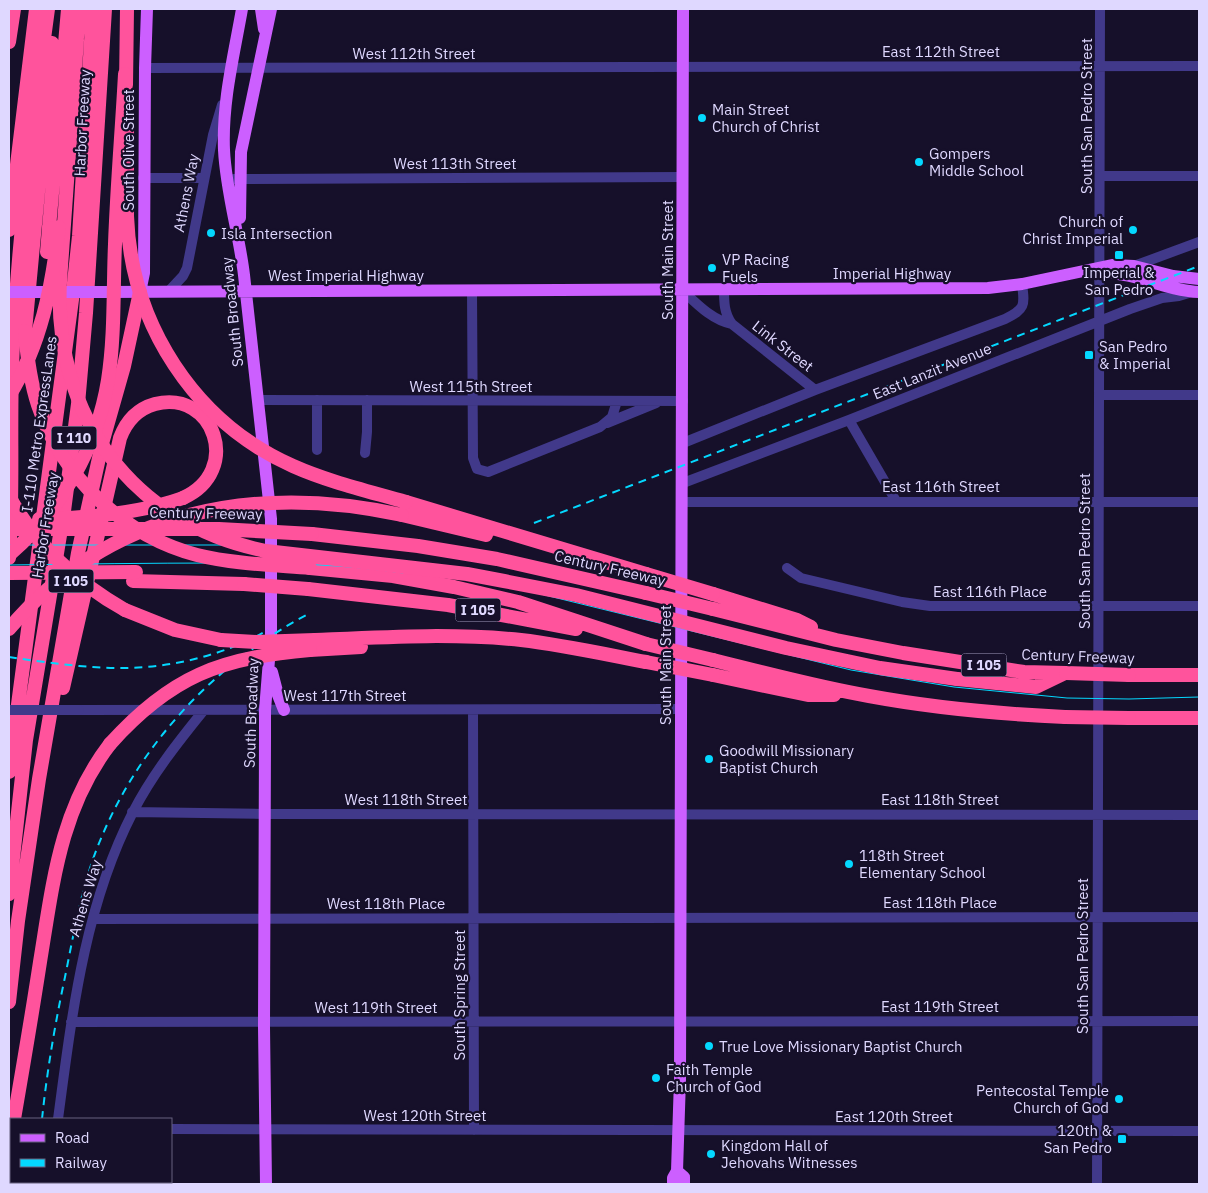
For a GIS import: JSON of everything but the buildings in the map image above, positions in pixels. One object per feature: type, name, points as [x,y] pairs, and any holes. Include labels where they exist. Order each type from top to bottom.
[{"type":"highway","points":[[9,42],[14,9]]},
{"type":"highway","points":[[9,230],[36,9]]},
{"type":"highway","name":"I-110 Metro ExpressLanes","points":[[9,556],[13,346],[27,179],[48,9]]},
{"type":"highway","points":[[55,9],[25,331],[30,377],[45,424],[69,466],[87,488],[108,509],[147,535],[196,554],[232,562],[393,576],[454,587],[518,602],[646,644]]},
{"type":"highway","points":[[9,379],[34,321],[43,283],[68,9]]},
{"type":"highway","points":[[9,396],[35,342],[44,316],[52,282],[80,9]]},
{"type":"highway","name":"I-110 Metro ExpressLanes","points":[[9,772],[73,292],[79,236],[93,9]]},
{"type":"highway","name":"Harbor Freeway","points":[[9,894],[24,754],[69,478],[80,390],[105,9]]},
{"type":"highway","points":[[9,556],[45,519],[71,481],[91,440],[108,382],[127,9]]},
{"type":"highway","points":[[76,40],[60,291],[60,327],[64,353],[70,378],[80,403],[99,440],[124,473],[161,506],[200,530],[236,544],[256,549],[467,574],[512,582],[576,595],[786,648],[880,668],[957,679],[1036,687],[1066,673]]},
{"type":"highway","points":[[125,74],[129,247],[144,307],[160,342],[172,362],[210,410],[233,430],[265,452],[306,472],[404,509],[503,539],[548,545],[713,594],[797,620],[836,640]]},
{"type":"highway","points":[[9,1002],[18,921],[42,760],[78,553],[103,440],[127,356],[140,292]]},
{"type":"highway","points":[[9,520],[100,515],[160,505],[179,500],[202,487],[211,475],[216,455],[214,435],[206,421],[190,408],[171,403],[150,406],[133,416],[124,429],[116,453],[34,823]]},
{"type":"highway","points":[[9,496],[27,524],[60,562],[89,588],[125,610],[175,630],[221,640],[312,645],[456,644],[523,646],[591,652],[808,695],[869,696]]},
{"type":"highway","points":[[9,629],[51,585],[88,558],[140,531],[183,516],[227,507],[287,503],[404,509]]},
{"type":"highway","name":"Century Freeway","points":[[9,529],[262,530],[390,542],[498,559],[836,640],[903,653],[1024,672],[1199,676]]},
{"type":"highway","points":[[9,573],[135,577]]},
{"type":"highway","name":"I 105","points":[[9,581],[135,577],[158,581],[244,584],[308,589],[400,599],[482,610],[646,644],[792,680],[869,696],[964,709],[1065,717],[1199,718]]},
{"type":"highway","points":[[14,1118],[61,846],[79,794],[94,767],[110,744],[131,722],[156,700],[197,675],[242,659],[312,645]]},
{"type":"main road","name":"South Olive Street","points":[[140,292],[144,273],[144,68],[147,9]]},
{"type":"main road","name":"South Broadway","points":[[242,9],[226,95],[224,151],[227,179],[240,245],[271,519],[271,635],[265,710],[264,1021],[266,1184]]},
{"type":"main road","points":[[261,9],[264,44]]},
{"type":"main road","name":"South Broadway","points":[[240,245],[243,144],[271,9]]},
{"type":"main road","name":"South Main Street","points":[[673,1184],[673,1178],[677,1171],[680,1079],[683,9]]},
{"type":"main road","name":"Imperial Highway","points":[[682,290],[988,288],[1022,284],[1101,268],[1112,264],[1134,266],[1173,276],[1199,279]]},
{"type":"main road","name":"Imperial Highway","points":[[1101,268],[1111,274],[1132,276],[1176,290],[1198,292]]},
{"type":"main road","name":"West Imperial Highway","points":[[9,292],[682,290]]},
{"type":"main road","points":[[269,662],[284,710]]},
{"type":"main road","name":"South Main Street","points":[[677,1171],[684,1177],[684,1184]]},
{"type":"street","name":"South San Pedro Street","points":[[1097,1184],[1101,268],[1100,9]]},
{"type":"street","name":"East 112th Street","points":[[683,67],[1199,66]]},
{"type":"street","name":"West 112th Street","points":[[144,68],[683,67]]},
{"type":"street","name":"Athens Way","points":[[168,292],[183,276],[187,268],[213,135],[226,95]]},
{"type":"street","points":[[1100,176],[1199,176]]},
{"type":"street","name":"West 113th Street","points":[[227,179],[683,177]]},
{"type":"street","points":[[143,178],[204,178]]},
{"type":"street","points":[[1134,266],[1199,242]]},
{"type":"street","name":"East Lanzit Avenue","points":[[683,443],[815,390],[1017,314],[1023,307],[1022,284]]},
{"type":"street","name":"Link Street","points":[[724,289],[725,310],[732,324],[815,390]]},
{"type":"street","name":"Link Street","points":[[682,290],[699,306],[721,322],[732,324]]},
{"type":"street","points":[[472,291],[473,458],[477,469],[488,472],[660,401]]},
{"type":"street","name":"East Lanzit Avenue","points":[[683,482],[849,420],[1100,320],[1162,298],[1198,292]]},
{"type":"street","points":[[1100,396],[1199,395]]},
{"type":"street","name":"West 115th Street","points":[[258,400],[683,401]]},
{"type":"street","points":[[317,400],[317,450]]},
{"type":"street","points":[[365,453],[367,400]]},
{"type":"street","points":[[600,426],[612,417],[617,401]]},
{"type":"street","points":[[849,420],[896,501]]},
{"type":"street","name":"East 116th Street","points":[[682,502],[1199,502]]},
{"type":"street","name":"East 116th Place","points":[[787,568],[801,578],[902,602],[930,606],[1199,606]]},
{"type":"street","name":"West 117th Street","points":[[9,710],[680,709]]},
{"type":"street","name":"Athens Way","points":[[58,1118],[71,1022],[92,919],[102,884],[132,812],[160,767],[204,710]]},
{"type":"street","name":"South Spring Street","points":[[473,710],[474,1130]]},
{"type":"street","name":"West 118th Street","points":[[132,812],[265,814],[680,813]]},
{"type":"street","name":"East 118th Street","points":[[680,813],[1199,814]]},
{"type":"street","name":"West 118th Place","points":[[92,919],[680,917]]},
{"type":"street","name":"East 118th Place","points":[[680,917],[1199,917]]},
{"type":"street","name":"East 119th Street","points":[[680,1022],[1199,1021]]},
{"type":"street","name":"West 119th Street","points":[[71,1022],[680,1022]]},
{"type":"street","name":"West 120th Street","points":[[172,1129],[678,1129]]},
{"type":"street","name":"East 120th Street","points":[[678,1129],[1199,1131]]},
{"type":"tram line","points":[[9,545],[228,545],[310,552],[467,576],[851,670],[954,687],[1067,698],[1199,697]]},
{"type":"tram line","points":[[9,565],[267,563],[335,566],[403,573]]},
{"type":"railway","points":[[534,523],[1199,266]]},
{"type":"railway","points":[[42,1118],[55,1030],[77,917],[93,859],[109,820],[129,783],[152,749],[206,687],[272,635],[308,614]]},
{"type":"railway","points":[[9,657],[92,667],[137,668],[183,662],[205,656],[227,649],[268,630]]},
{"type":"place","name":"Main Street Church of Christ","points":[[702,118]]},
{"type":"place","name":"Gompers Middle School","points":[[919,162]]},
{"type":"place","name":"Church of Christ Imperial","points":[[1133,230]]},
{"type":"place","name":"Isla Intersection","points":[[211,233]]},
{"type":"place","name":"Imperial & San Pedro","points":[[1119,255]]},
{"type":"place","name":"VP Racing Fuels","points":[[712,268]]},
{"type":"place","name":"San Pedro & Imperial","points":[[1089,355]]},
{"type":"place","name":"Goodwill Missionary Baptist Church","points":[[709,759]]},
{"type":"place","name":"118th Street Elementary School","points":[[849,864]]},
{"type":"place","name":"True Love Missionary Baptist Church","points":[[709,1046]]},
{"type":"place","name":"Faith Temple Church of God","points":[[656,1078]]},
{"type":"place","name":"Pentecostal Temple Church of God","points":[[1119,1099]]},
{"type":"place","name":"120th & San Pedro","points":[[1122,1139]]},
{"type":"place","name":"Kingdom Hall of Jehovahs Witnesses","points":[[711,1154]]}]
